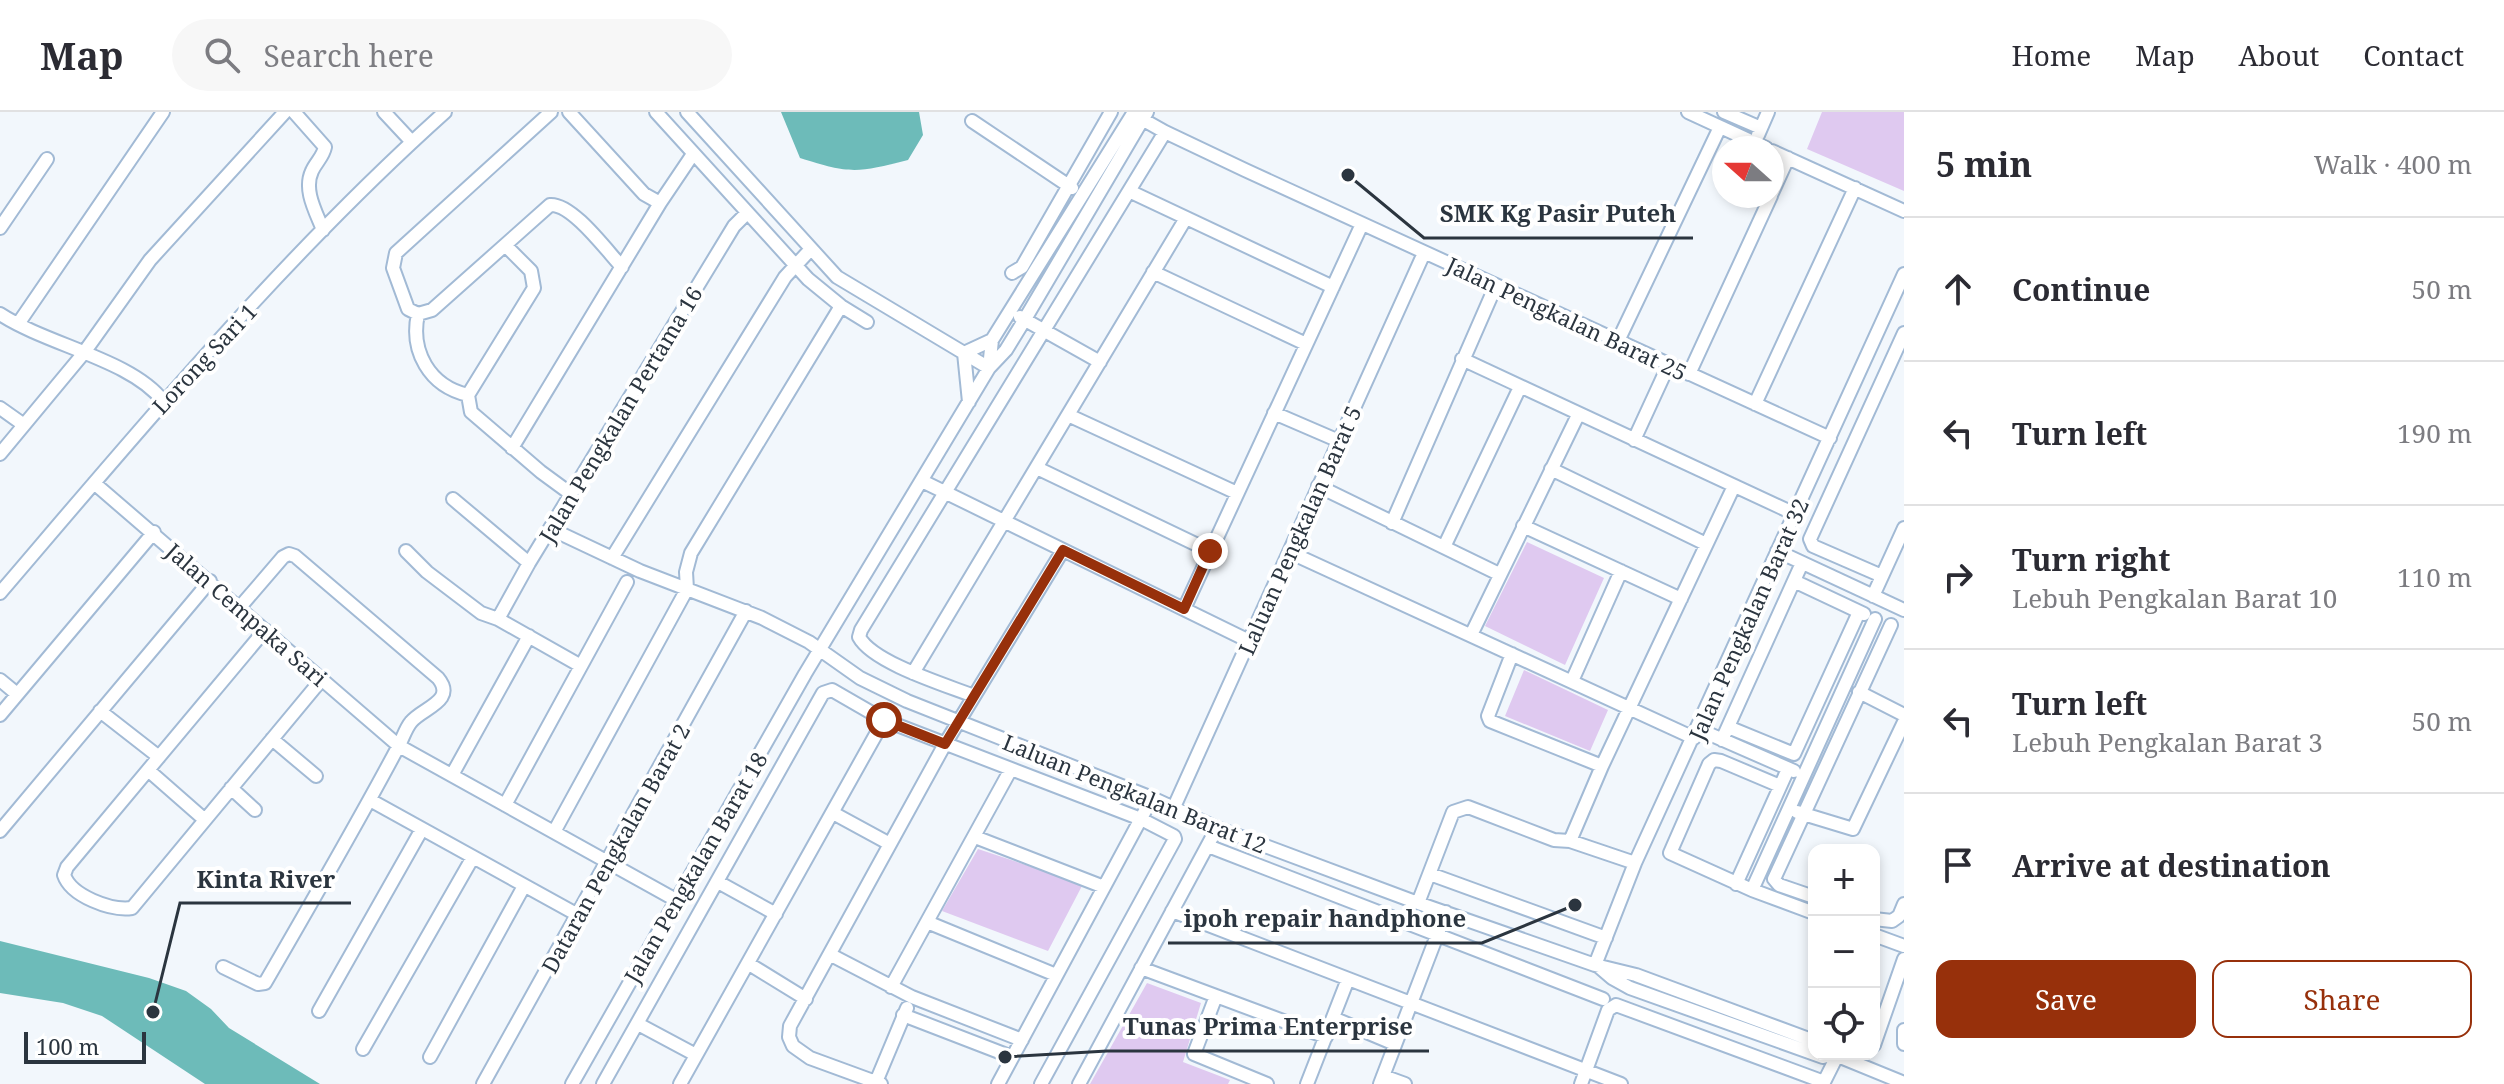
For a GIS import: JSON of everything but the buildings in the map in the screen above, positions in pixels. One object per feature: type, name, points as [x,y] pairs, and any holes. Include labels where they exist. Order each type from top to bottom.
[{"type":"street","points":[[18,324],[163,112]]},
{"type":"street","points":[[0,454],[83,354],[150,260],[285,112]]},
{"type":"street","points":[[294,112],[325,147],[312,171],[308,187],[323,230]]},
{"type":"street","points":[[384,112],[412,142]]},
{"type":"street","name":"Lorong Sari 1","points":[[0,593],[163,401],[323,230],[445,112]]},
{"type":"street","points":[[551,112],[396,253],[393,268],[408,309],[418,314],[432,310],[550,205],[557,204],[569,211],[622,267]]},
{"type":"street","points":[[569,112],[644,194],[660,203]]},
{"type":"street","points":[[656,112],[808,279],[867,322]]},
{"type":"street","points":[[687,112],[837,277],[989,368]]},
{"type":"street","points":[[1012,273],[1022,267],[1111,112]]},
{"type":"street","points":[[1688,112],[1739,136]]},
{"type":"street","points":[[1724,112],[1761,128]]},
{"type":"street","points":[[1761,136],[1768,112]]},
{"type":"street","points":[[989,368],[992,340],[1105,158],[1139,114]]},
{"type":"street","points":[[989,368],[1006,350],[1111,176],[1139,114]]},
{"type":"street","name":"Jalan Pengkalan Barat 25","points":[[1139,114],[1165,132],[1830,438]]},
{"type":"street","points":[[972,121],[1082,195],[1086,207],[1078,230]]},
{"type":"street","points":[[1618,341],[1720,127]]},
{"type":"street","points":[[974,696],[913,673],[865,646],[859,637],[861,630],[1165,132]]},
{"type":"street","points":[[512,448],[660,203],[693,154]]},
{"type":"street","points":[[1784,156],[1904,211]]},
{"type":"street","points":[[1069,186],[1084,180],[1105,158]]},
{"type":"street","points":[[1784,166],[1788,158]]},
{"type":"street","points":[[0,228],[47,159]]},
{"type":"street","points":[[1082,195],[1111,176]]},
{"type":"street","points":[[1060,231],[1070,205],[1069,186]]},
{"type":"street","points":[[1755,404],[1855,188]]},
{"type":"street","points":[[1129,191],[1333,287]]},
{"type":"street","points":[[1689,374],[1765,208]]},
{"type":"street","name":"Jalan Pengkalan Pertama 16","points":[[498,619],[734,226],[747,213]]},
{"type":"street","points":[[913,673],[1186,218]]},
{"type":"street","points":[[1184,609],[1362,224]]},
{"type":"street","points":[[506,246],[531,271],[534,288],[468,395],[471,412],[571,494]]},
{"type":"street","points":[[612,558],[785,277],[810,250]]},
{"type":"street","name":"Laluan Pengkalan Barat 5","points":[[1174,807],[1424,253]]},
{"type":"street","points":[[1153,272],[1306,344]]},
{"type":"street","name":"Jalan Pengkalan Barat 32","points":[[1596,965],[1635,863],[1903,281]]},
{"type":"street","points":[[1392,523],[1496,285]]},
{"type":"street","points":[[554,832],[687,589],[686,572],[691,553],[841,306]]},
{"type":"street","points":[[1011,311],[1100,362]]},
{"type":"street","points":[[0,314],[83,354],[136,375],[153,388],[163,401]]},
{"type":"street","points":[[418,314],[414,331],[416,349],[427,367],[444,385],[468,395]]},
{"type":"street","points":[[1882,576],[1813,546],[1810,539],[1904,333]]},
{"type":"street","points":[[964,353],[992,340]]},
{"type":"street","points":[[964,353],[969,403]]},
{"type":"street","points":[[1462,359],[1795,514]]},
{"type":"street","points":[[1634,440],[1669,364]]},
{"type":"street","name":"Jalan Pengkalan Barat 18","points":[[572,1084],[820,651],[989,368]]},
{"type":"street","points":[[1444,547],[1520,387]]},
{"type":"street","points":[[0,408],[24,425]]},
{"type":"street","points":[[1274,413],[1339,441]]},
{"type":"street","points":[[1068,415],[1237,493]]},
{"type":"street","points":[[1471,635],[1578,415]]},
{"type":"street","points":[[1037,468],[1210,551]]},
{"type":"street","points":[[1551,469],[1706,544]]},
{"type":"street","points":[[922,481],[1249,641]]},
{"type":"street","name":"Jalan Cempaka Sari","points":[[94,483],[399,746],[676,900]]},
{"type":"street","points":[[1318,486],[1499,574]]},
{"type":"street","points":[[1570,841],[1602,766],[1734,486]]},
{"type":"street","points":[[453,499],[529,563]]},
{"type":"street","points":[[1523,526],[1681,599]]},
{"type":"street","points":[[1873,596],[1904,528]]},
{"type":"street","name":"Laluan Pengkalan Barat 12","points":[[551,529],[612,558],[746,611],[809,642],[860,678],[907,701],[1174,807],[1217,828],[1418,903],[1596,965],[1615,968],[1808,1039]]},
{"type":"street","points":[[0,715],[154,532]]},
{"type":"street","points":[[912,997],[878,1083],[800,1052],[789,1037],[790,1026],[945,744],[1063,550]]},
{"type":"street","points":[[406,551],[427,572],[481,613],[498,619],[581,666]]},
{"type":"street","points":[[1777,551],[1904,610]]},
{"type":"street","points":[[1289,552],[1631,708],[1722,740],[1804,776]]},
{"type":"street","points":[[223,967],[258,984],[265,983],[370,800],[410,722],[438,703],[444,693],[438,678],[289,554],[240,607]]},
{"type":"street","points":[[1722,740],[1802,563]]},
{"type":"street","points":[[1572,681],[1621,571]]},
{"type":"street","points":[[0,831],[210,581]]},
{"type":"street","points":[[1794,581],[1904,631]]},
{"type":"street","points":[[505,805],[627,582]]},
{"type":"street","name":"Dataran Pengkalan Barat 2","points":[[483,1084],[746,611]]},
{"type":"street","points":[[1728,727],[1794,754],[1859,612]]},
{"type":"street","points":[[1752,890],[1875,619]]},
{"type":"street","points":[[1808,895],[1779,885],[1774,879],[1891,625]]},
{"type":"street","points":[[265,630],[64,875],[66,883],[86,896],[123,909],[132,908],[322,679]]},
{"type":"street","points":[[452,775],[529,636]]},
{"type":"street","points":[[1512,654],[1488,716],[1490,721],[1602,766]]},
{"type":"street","points":[[0,680],[17,694]]},
{"type":"street","points":[[603,1084],[823,693],[832,690],[884,720],[1141,819],[1172,834],[1175,839],[1041,1084]]},
{"type":"street","points":[[1859,692],[1904,715]]},
{"type":"street","points":[[100,711],[159,757]]},
{"type":"street","points":[[680,1084],[884,720]]},
{"type":"street","points":[[1789,810],[1849,829],[1856,826],[1904,722]]},
{"type":"street","points":[[272,739],[316,776]]},
{"type":"street","points":[[1780,786],[1714,760],[1709,764],[1670,853],[1736,884],[1808,911]]},
{"type":"street","points":[[891,987],[1011,769]]},
{"type":"street","points":[[1736,884],[1788,769]]},
{"type":"street","points":[[148,770],[205,820]]},
{"type":"street","points":[[231,788],[255,810]]},
{"type":"street","points":[[998,1084],[1152,798]]},
{"type":"street","points":[[370,800],[578,915]]},
{"type":"street","points":[[1418,903],[1453,812],[1462,807],[1554,840],[1570,841],[1635,863]]},
{"type":"street","points":[[833,813],[890,844]]},
{"type":"street","points":[[1079,1084],[1217,828]]},
{"type":"street","points":[[319,1011],[422,829]]},
{"type":"street","points":[[975,837],[1104,887]]},
{"type":"street","points":[[1208,846],[1824,1083],[1833,1060]]},
{"type":"street","points":[[363,1049],[473,857]]},
{"type":"street","points":[[1430,874],[1606,938]]},
{"type":"street","points":[[718,882],[776,914]]},
{"type":"street","points":[[430,1057],[524,886]]},
{"type":"street","points":[[1880,921],[1892,921],[1899,916],[1904,904]]},
{"type":"street","points":[[1172,911],[1621,1084]]},
{"type":"street","points":[[1405,1084],[1381,1080],[1446,912]]},
{"type":"street","points":[[927,922],[1056,975]]},
{"type":"street","points":[[1880,937],[1904,946]]},
{"type":"street","points":[[831,955],[912,997],[1022,1040]]},
{"type":"street","points":[[1880,1028],[1904,959]]},
{"type":"street","points":[[749,964],[806,999]]},
{"type":"street","name":"Laluan Pengkalan Barat 12","points":[[1596,965],[1630,988],[1808,1052]]},
{"type":"street","points":[[1141,968],[1326,1037]]},
{"type":"street","points":[[1307,1084],[1348,979]]},
{"type":"street","points":[[1216,996],[1194,1054],[1245,1080],[1267,1084]]},
{"type":"street","points":[[1581,1084],[1610,1002]]},
{"type":"street","points":[[903,1015],[1012,1057]]},
{"type":"street","points":[[1333,1018],[1395,1044]]},
{"type":"street","points":[[638,1024],[696,1055]]},
{"type":"street","points":[[1904,1030],[1904,1044]]},
{"type":"street","name":"Laluan Pengkalan Barat 12","points":[[1869,1060],[1880,1075],[1904,1083]]},
{"type":"street","points":[[837,1084],[844,1070]]},
{"type":"shaded area","points":[[1822,112],[1904,112],[1904,191],[1807,149]]},
{"type":"shaded area","points":[[1527,542],[1604,578],[1565,665],[1485,626]]},
{"type":"shaded area","points":[[1524,670],[1608,710],[1590,751],[1505,716]]},
{"type":"shaded area","points":[[978,849],[1083,884],[1048,951],[942,911]]},
{"type":"shaded area","points":[[1147,983],[1201,1003],[1183,1062],[1230,1080],[1228,1084],[1090,1084]]},
{"type":"water","points":[[781,112],[919,112],[923,135],[908,160],[865,169],[843,169],[800,158]]},
{"type":"water","points":[[0,941],[149,978],[186,991],[211,1009],[229,1028],[320,1084],[205,1084],[102,1016],[63,1003],[0,993]]},
{"type":"place","name":"SMK Kg Pasir Puteh","points":[[1348,175]]},
{"type":"place","name":"ipoh repair handphone","points":[[1575,905]]},
{"type":"place","name":"Kinta River","points":[[153,1012]]},
{"type":"place","name":"Tunas Prima Enterprise","points":[[1005,1057]]},
{"type":"route","points":[[884,720],[945,744],[1063,550],[1184,609],[1210,551]]}]
